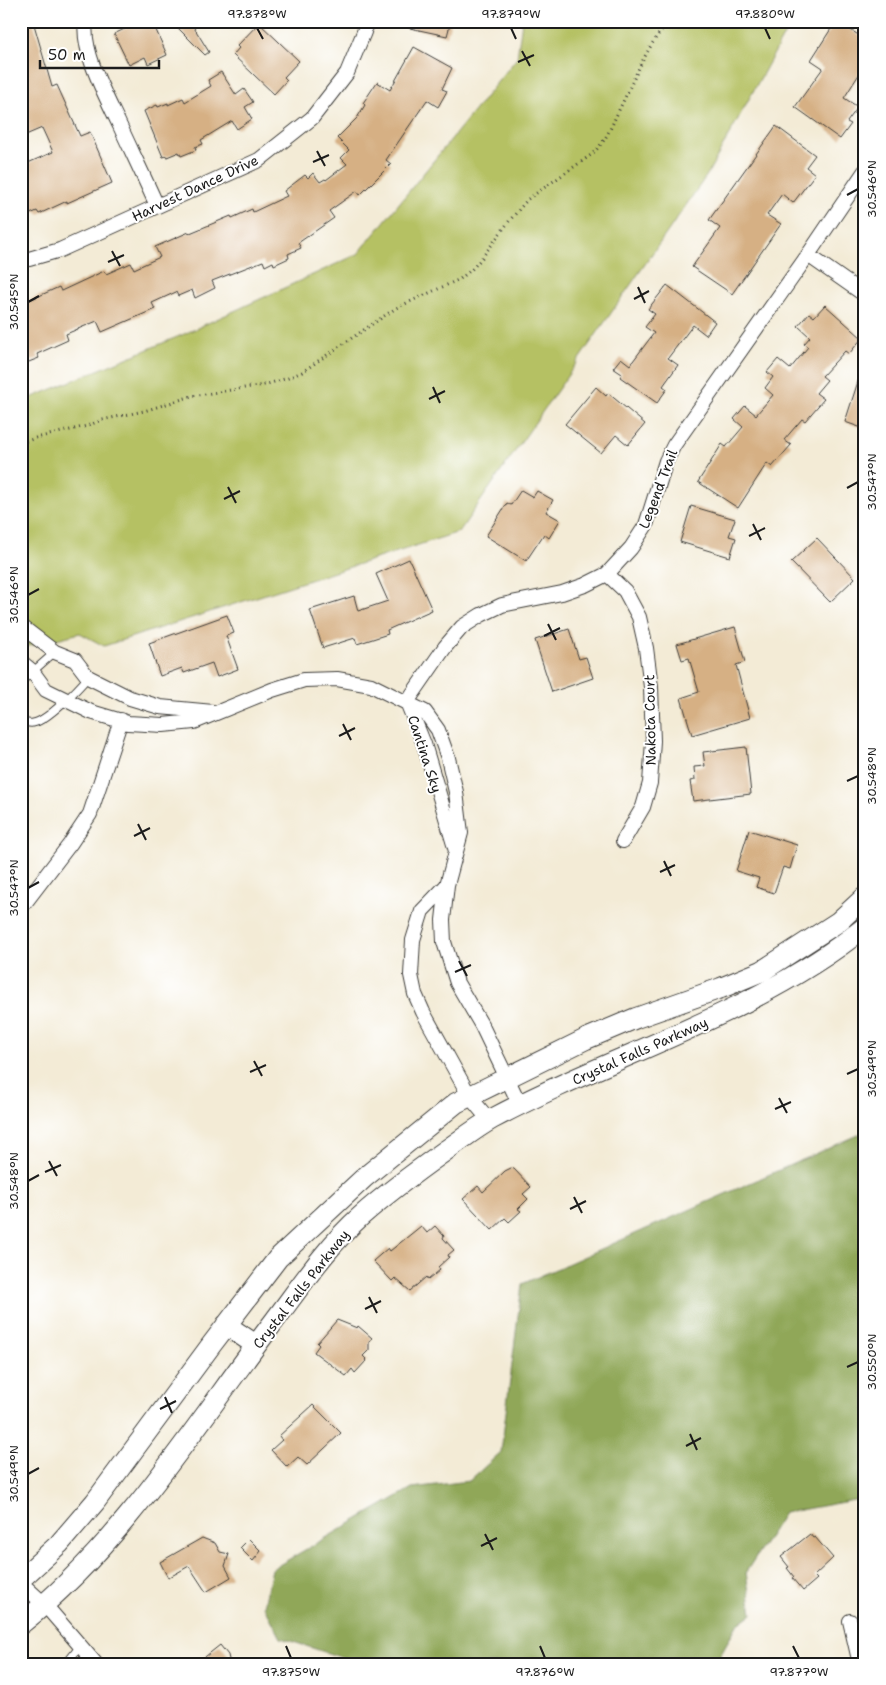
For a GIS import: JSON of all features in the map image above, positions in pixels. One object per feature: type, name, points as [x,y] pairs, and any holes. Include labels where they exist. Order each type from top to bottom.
[{"type":"street","points":[[86,21],[85,27],[90,56],[157,206]]},
{"type":"street","name":"Harvest Dance Drive","points":[[21,258],[29,259],[60,250],[258,160],[312,118],[347,73],[367,21]]},
{"type":"street","name":"Legend Trail","points":[[407,702],[445,647],[462,627],[480,615],[502,605],[562,594],[607,574],[631,548],[646,524],[666,461],[674,446],[865,171]]},
{"type":"street","points":[[808,255],[865,295]]},
{"type":"street","name":"Nakota Court","points":[[607,574],[625,591],[638,617],[646,648],[651,687],[653,741],[650,783],[643,807],[623,841]]},
{"type":"street","points":[[21,626],[55,652],[75,660],[88,677],[130,698],[160,707],[214,712]]},
{"type":"street","points":[[27,666],[46,690],[91,712],[128,722],[163,725],[194,722],[214,712],[304,680],[337,680],[371,685],[407,702]]},
{"type":"street","name":"Cantina Sky","points":[[407,702],[424,744],[457,853]]},
{"type":"street","name":"Cantina Sky","points":[[407,702],[425,712],[438,730],[448,758],[456,792],[461,834],[447,885],[443,920],[444,942],[457,983],[482,1026],[520,1105]]},
{"type":"street","points":[[21,908],[70,844],[90,814],[121,720]]},
{"type":"street","name":"Cantina Sky","points":[[447,885],[422,912],[413,940],[411,975],[415,994],[422,1012],[470,1096],[489,1120]]},
{"type":"street","name":"Crystal Falls Parkway","points":[[21,1579],[59,1544],[95,1502],[278,1258],[365,1177],[456,1103],[594,1035],[762,971],[838,922],[865,897]]},
{"type":"street","name":"Crystal Falls Parkway","points":[[21,1624],[45,1605],[94,1555],[150,1489],[322,1257],[359,1217],[405,1179],[489,1120],[707,1022],[782,984],[841,946],[865,927]]},
{"type":"street","points":[[226,1325],[256,1345]]},
{"type":"street","points":[[21,1583],[45,1605],[96,1664]]},
{"type":"street","points":[[850,1621],[860,1664]]},
{"type":"lane","points":[[21,682],[27,666],[55,652]]},
{"type":"lane","points":[[21,722],[34,723],[47,716],[79,689],[88,677]]},
{"type":"lane","points":[[66,1664],[80,1646]]},
{"type":"path","points":[[21,443],[87,426],[102,420],[144,411],[192,396],[264,385],[288,378],[302,372],[396,308],[460,279],[481,259],[528,199],[600,147],[607,138],[618,112],[654,42],[670,21]]},
{"type":"green space","points":[[522,21],[792,21],[707,175],[459,532],[104,646],[80,633],[21,648],[21,402],[182,335],[358,254],[517,58]]},
{"type":"green space","points":[[865,1132],[865,1498],[784,1513],[746,1572],[752,1614],[737,1625],[715,1664],[362,1664],[281,1638],[264,1606],[272,1569],[412,1488],[469,1481],[501,1452],[522,1284]]},
{"type":"building","points":[[21,21],[33,21],[52,87],[57,85],[80,136],[90,132],[112,183],[39,214],[37,211],[21,218],[21,166],[53,152],[42,128],[21,137]]},
{"type":"building","points":[[141,21],[152,21],[167,55],[148,64],[145,57],[129,65],[114,34]]},
{"type":"building","points":[[171,21],[190,21],[209,52],[205,55]]},
{"type":"building","points":[[406,21],[451,21],[447,36],[405,27]]},
{"type":"building","points":[[836,21],[865,39],[865,65],[844,98],[858,107],[847,122],[851,124],[840,139],[795,107],[823,68],[811,60]]},
{"type":"building","points":[[259,23],[299,61],[284,77],[287,80],[274,94],[233,55],[239,48],[237,46]]},
{"type":"building","points":[[414,47],[452,68],[442,89],[447,91],[438,107],[427,100],[386,160],[391,164],[360,195],[357,191],[329,211],[334,218],[298,243],[301,248],[288,254],[289,258],[274,265],[273,262],[265,266],[263,261],[212,281],[215,288],[195,298],[192,290],[178,296],[176,292],[152,303],[155,309],[102,332],[97,321],[66,334],[68,340],[37,354],[39,358],[21,365],[21,304],[59,287],[61,291],[104,271],[106,274],[131,263],[134,269],[160,257],[155,247],[231,216],[232,218],[252,209],[253,212],[287,196],[284,191],[305,175],[308,178],[313,173],[320,182],[326,180],[347,164],[341,158],[349,150],[337,138],[357,118],[365,105],[363,103],[377,82],[390,90]]},
{"type":"building","points":[[221,72],[236,95],[244,89],[253,102],[245,107],[252,119],[237,129],[232,121],[201,140],[203,144],[195,147],[196,150],[181,156],[179,152],[163,157],[144,111],[157,105],[158,107],[168,103],[168,105],[183,98],[185,102],[211,86],[208,80]]},
{"type":"building","points":[[776,126],[815,155],[806,167],[815,174],[793,203],[782,194],[767,215],[781,224],[732,294],[692,267],[720,228],[709,220]]},
{"type":"building","points":[[667,285],[715,322],[706,335],[693,325],[668,358],[678,365],[663,386],[667,389],[657,403],[620,377],[622,374],[613,368],[621,358],[630,365],[654,333],[645,327],[655,314],[648,309]]},
{"type":"building","points":[[825,305],[862,338],[849,354],[845,351],[822,376],[827,380],[816,393],[824,399],[805,421],[802,419],[784,440],[791,445],[772,467],[767,463],[738,508],[698,482],[722,444],[726,447],[743,427],[734,419],[745,406],[756,415],[773,395],[765,388],[773,377],[767,372],[778,359],[790,369],[808,347],[804,344],[810,337],[798,326],[809,313],[814,317]]},
{"type":"building","points":[[862,369],[865,369],[865,429],[845,422]]},
{"type":"building","points":[[596,387],[606,396],[608,393],[645,424],[628,445],[616,435],[601,453],[565,424]]},
{"type":"building","points":[[521,490],[533,497],[537,491],[553,500],[546,512],[560,520],[549,538],[544,534],[526,561],[486,536],[507,503],[511,505]]},
{"type":"building","points":[[691,506],[735,519],[729,536],[736,538],[730,557],[680,542]]},
{"type":"building","points":[[817,538],[855,578],[830,602],[791,562]]},
{"type":"building","points":[[409,559],[432,610],[387,630],[388,634],[357,644],[355,638],[323,648],[310,610],[354,596],[358,611],[388,601],[376,574]]},
{"type":"building","points":[[227,615],[234,633],[226,636],[238,669],[217,677],[212,663],[184,673],[182,668],[160,676],[149,643]]},
{"type":"building","points":[[735,627],[745,662],[736,665],[750,718],[692,735],[681,698],[699,692],[689,658],[682,660],[677,644]]},
{"type":"building","points":[[569,629],[579,659],[586,657],[593,678],[552,692],[535,640]]},
{"type":"building","points":[[746,747],[751,794],[693,801],[690,781],[695,780],[694,767],[705,766],[703,752]]},
{"type":"building","points":[[749,830],[797,845],[790,869],[783,867],[774,893],[756,887],[759,878],[736,871]]},
{"type":"building","points":[[511,1168],[531,1187],[523,1194],[528,1199],[518,1209],[521,1211],[509,1222],[505,1218],[492,1230],[463,1199],[478,1186],[483,1192],[505,1171]]},
{"type":"building","points":[[421,1226],[427,1233],[435,1226],[454,1250],[438,1267],[440,1270],[428,1280],[426,1277],[410,1291],[395,1278],[392,1281],[373,1261],[388,1248],[390,1251]]},
{"type":"building","points":[[337,1320],[357,1328],[358,1326],[372,1338],[369,1342],[369,1350],[363,1356],[367,1360],[355,1373],[352,1369],[346,1376],[314,1352],[319,1345],[317,1343]]},
{"type":"building","points":[[313,1405],[341,1433],[307,1465],[298,1457],[287,1467],[271,1450],[282,1440],[279,1436]]},
{"type":"building","points":[[810,1534],[813,1538],[815,1537],[833,1558],[814,1576],[817,1579],[803,1591],[792,1578],[794,1577],[787,1568],[789,1567],[781,1557]]},
{"type":"building","points":[[202,1538],[215,1543],[220,1552],[229,1554],[225,1566],[231,1577],[206,1592],[189,1566],[168,1578],[160,1562]]},
{"type":"building","points":[[249,1539],[261,1551],[253,1561],[240,1548]]},
{"type":"building","points":[[220,1645],[228,1655],[230,1664],[196,1664]]}]
